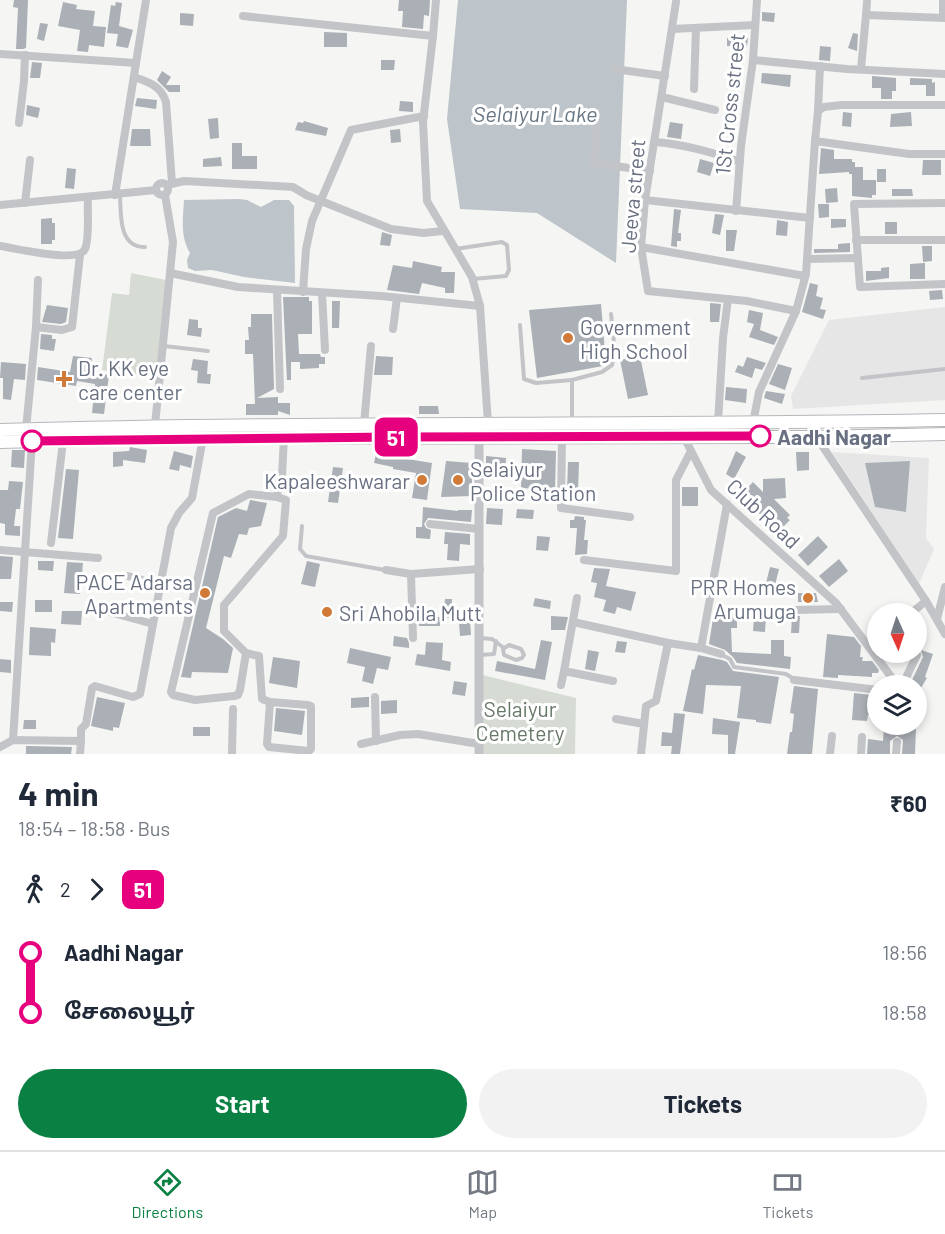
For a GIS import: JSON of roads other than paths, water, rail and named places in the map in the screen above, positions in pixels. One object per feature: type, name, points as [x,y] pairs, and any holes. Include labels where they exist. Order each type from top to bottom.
[{"type":"main road","points":[[0,430],[26,427],[154,425],[807,423],[945,420]]},
{"type":"main road","points":[[0,442],[284,437],[945,434]]},
{"type":"street","points":[[118,195],[146,0]]},
{"type":"street","points":[[361,744],[400,735],[418,734],[480,749],[480,436],[488,423],[480,306],[472,280],[427,201],[424,116],[436,0]]},
{"type":"street","name":"1St Cross street","points":[[736,211],[758,0]]},
{"type":"street","points":[[867,15],[944,17],[943,0]]},
{"type":"street","name":"Jeeva street","points":[[676,2],[645,200],[641,248],[648,291],[773,305],[796,311]]},
{"type":"street","points":[[861,69],[867,2]]},
{"type":"street","points":[[243,16],[433,36]]},
{"type":"street","points":[[672,28],[755,25]]},
{"type":"street","points":[[694,89],[696,28]]},
{"type":"street","points":[[0,54],[136,63]]},
{"type":"street","points":[[19,123],[25,55]]},
{"type":"street","points":[[753,60],[945,74]]},
{"type":"street","points":[[753,423],[759,392],[796,311],[805,276],[820,66]]},
{"type":"street","points":[[614,69],[665,76]]},
{"type":"street","points":[[134,77],[150,83],[164,93],[166,102],[169,184],[165,195],[173,242],[154,425]]},
{"type":"street","points":[[662,97],[715,110]]},
{"type":"street","points":[[818,111],[824,107],[841,105],[945,105]]},
{"type":"street","points":[[597,113],[594,163],[650,171]]},
{"type":"street","points":[[303,292],[306,249],[312,221],[351,130],[424,116]]},
{"type":"street","points":[[815,141],[909,154],[945,154]]},
{"type":"street","points":[[654,142],[713,152],[740,162]]},
{"type":"street","points":[[25,203],[30,160]]},
{"type":"street","points":[[0,205],[118,195],[156,190],[160,184],[184,181],[293,187],[320,201],[391,229],[449,239]]},
{"type":"street","points":[[156,190],[159,195],[165,195]]},
{"type":"street","points":[[36,327],[62,330],[72,327],[80,255],[85,250],[87,242],[88,198]]},
{"type":"street","points":[[645,200],[810,218]]},
{"type":"street","points":[[945,203],[854,204],[860,287],[945,284]]},
{"type":"street","points":[[856,240],[945,240]]},
{"type":"street","points":[[0,246],[53,255],[80,255]]},
{"type":"street","points":[[641,248],[805,276]]},
{"type":"street","points":[[807,259],[858,258]]},
{"type":"street","points":[[170,273],[238,287],[381,296],[480,306]]},
{"type":"street","points":[[26,427],[36,327],[38,280]]},
{"type":"street","points":[[277,291],[280,389]]},
{"type":"street","points":[[322,293],[325,350]]},
{"type":"street","points":[[393,330],[397,298]]},
{"type":"street","points":[[718,423],[724,323],[728,299]]},
{"type":"street","points":[[364,424],[370,346]]},
{"type":"street","points":[[807,423],[926,601],[945,634]]},
{"type":"street","points":[[562,436],[561,508],[630,517]]},
{"type":"street","name":"Club Road","points":[[684,436],[711,490],[838,606],[867,643]]},
{"type":"street","points":[[277,497],[279,457],[282,454],[284,437]]},
{"type":"street","points":[[80,754],[81,729],[86,724],[92,688],[95,686],[133,698],[140,694],[171,528],[179,513],[192,498],[203,438]]},
{"type":"street","points":[[13,740],[32,441]]},
{"type":"street","points":[[51,543],[63,441]]},
{"type":"street","points":[[584,560],[676,571],[676,480],[691,451]]},
{"type":"street","points":[[246,653],[238,695],[195,700],[177,697],[171,692],[213,513],[249,494],[277,497],[286,500],[283,536],[224,604],[224,631],[246,653],[259,656],[260,696],[265,702],[270,702],[311,706],[309,751],[269,747],[267,744],[270,702]]},
{"type":"street","points":[[701,648],[727,504]]},
{"type":"street","points":[[430,524],[479,529]]},
{"type":"street","points":[[0,550],[98,558]]},
{"type":"street","points":[[386,570],[411,574],[480,569]]},
{"type":"street","points":[[411,574],[413,638]]},
{"type":"street","points":[[128,576],[160,585]]},
{"type":"street","points":[[937,619],[945,587]]},
{"type":"street","points":[[561,685],[577,598]]},
{"type":"street","points":[[756,611],[838,606]]},
{"type":"street","points":[[106,611],[153,624]]},
{"type":"street","points":[[573,622],[721,654]]},
{"type":"street","points":[[641,754],[646,706],[656,700],[668,643]]},
{"type":"street","name":"Club Road","points":[[882,663],[891,675]]},
{"type":"street","points":[[564,671],[613,681]]},
{"type":"street","points":[[794,680],[867,689]]},
{"type":"street","points":[[375,697],[376,741]]},
{"type":"street","points":[[232,754],[233,709]]},
{"type":"street","points":[[616,719],[644,724]]},
{"type":"street","points":[[830,754],[832,736]]},
{"type":"street","points":[[861,754],[862,737]]},
{"type":"street","points":[[0,747],[13,740],[81,741]]},
{"type":"street","points":[[896,754],[897,742]]},
{"type":"lane","points":[[118,195],[124,232],[128,241],[139,247],[145,247]]},
{"type":"lane","points":[[449,239],[502,242],[507,245],[509,270],[506,276],[472,280]]},
{"type":"lane","points":[[520,325],[524,378],[536,383],[572,380],[602,372],[612,365],[615,352],[611,314]]},
{"type":"lane","points":[[163,345],[208,351]]},
{"type":"lane","points":[[862,378],[945,369]]},
{"type":"lane","points":[[572,380],[572,423]]},
{"type":"lane","points":[[302,526],[300,549],[306,556],[386,570]]},
{"type":"lane","points":[[480,638],[496,641],[504,648]]},
{"type":"lane","points":[[480,655],[494,654],[496,641]]},
{"type":"lane","points":[[511,645],[517,646],[524,655],[518,660],[510,659],[503,654],[504,648],[511,645]]},
{"type":"lane","points":[[721,654],[730,659],[734,667],[786,674],[794,680]]},
{"type":"water","name":"Selaiyur Lake","points":[[458,0],[627,0],[616,263],[537,213],[460,209],[447,119]]},
{"type":"water","points":[[239,199],[261,207],[274,200],[289,200],[294,206],[295,283],[244,277],[212,270],[195,271],[188,268],[187,260],[190,253],[183,234],[184,200]]},
{"type":"place","name":"Government High School","points":[[568,338]]},
{"type":"place","name":"Dr. KK eye care center","points":[[64,379]]},
{"type":"place","name":"Aadhi Nagar","points":[[760,436]]},
{"type":"place","name":"Kapaleeshwarar","points":[[422,480]]},
{"type":"place","name":"Selaiyur Police Station","points":[[458,480]]},
{"type":"place","name":"PACE Adarsa Apartments","points":[[205,593]]},
{"type":"place","name":"PRR Homes Arumuga","points":[[808,598]]},
{"type":"place","name":"Sri Ahobila Mutt","points":[[327,612]]},
{"type":"park label","name":"Selaiyur Cemetery","points":[[520,720]]}]
